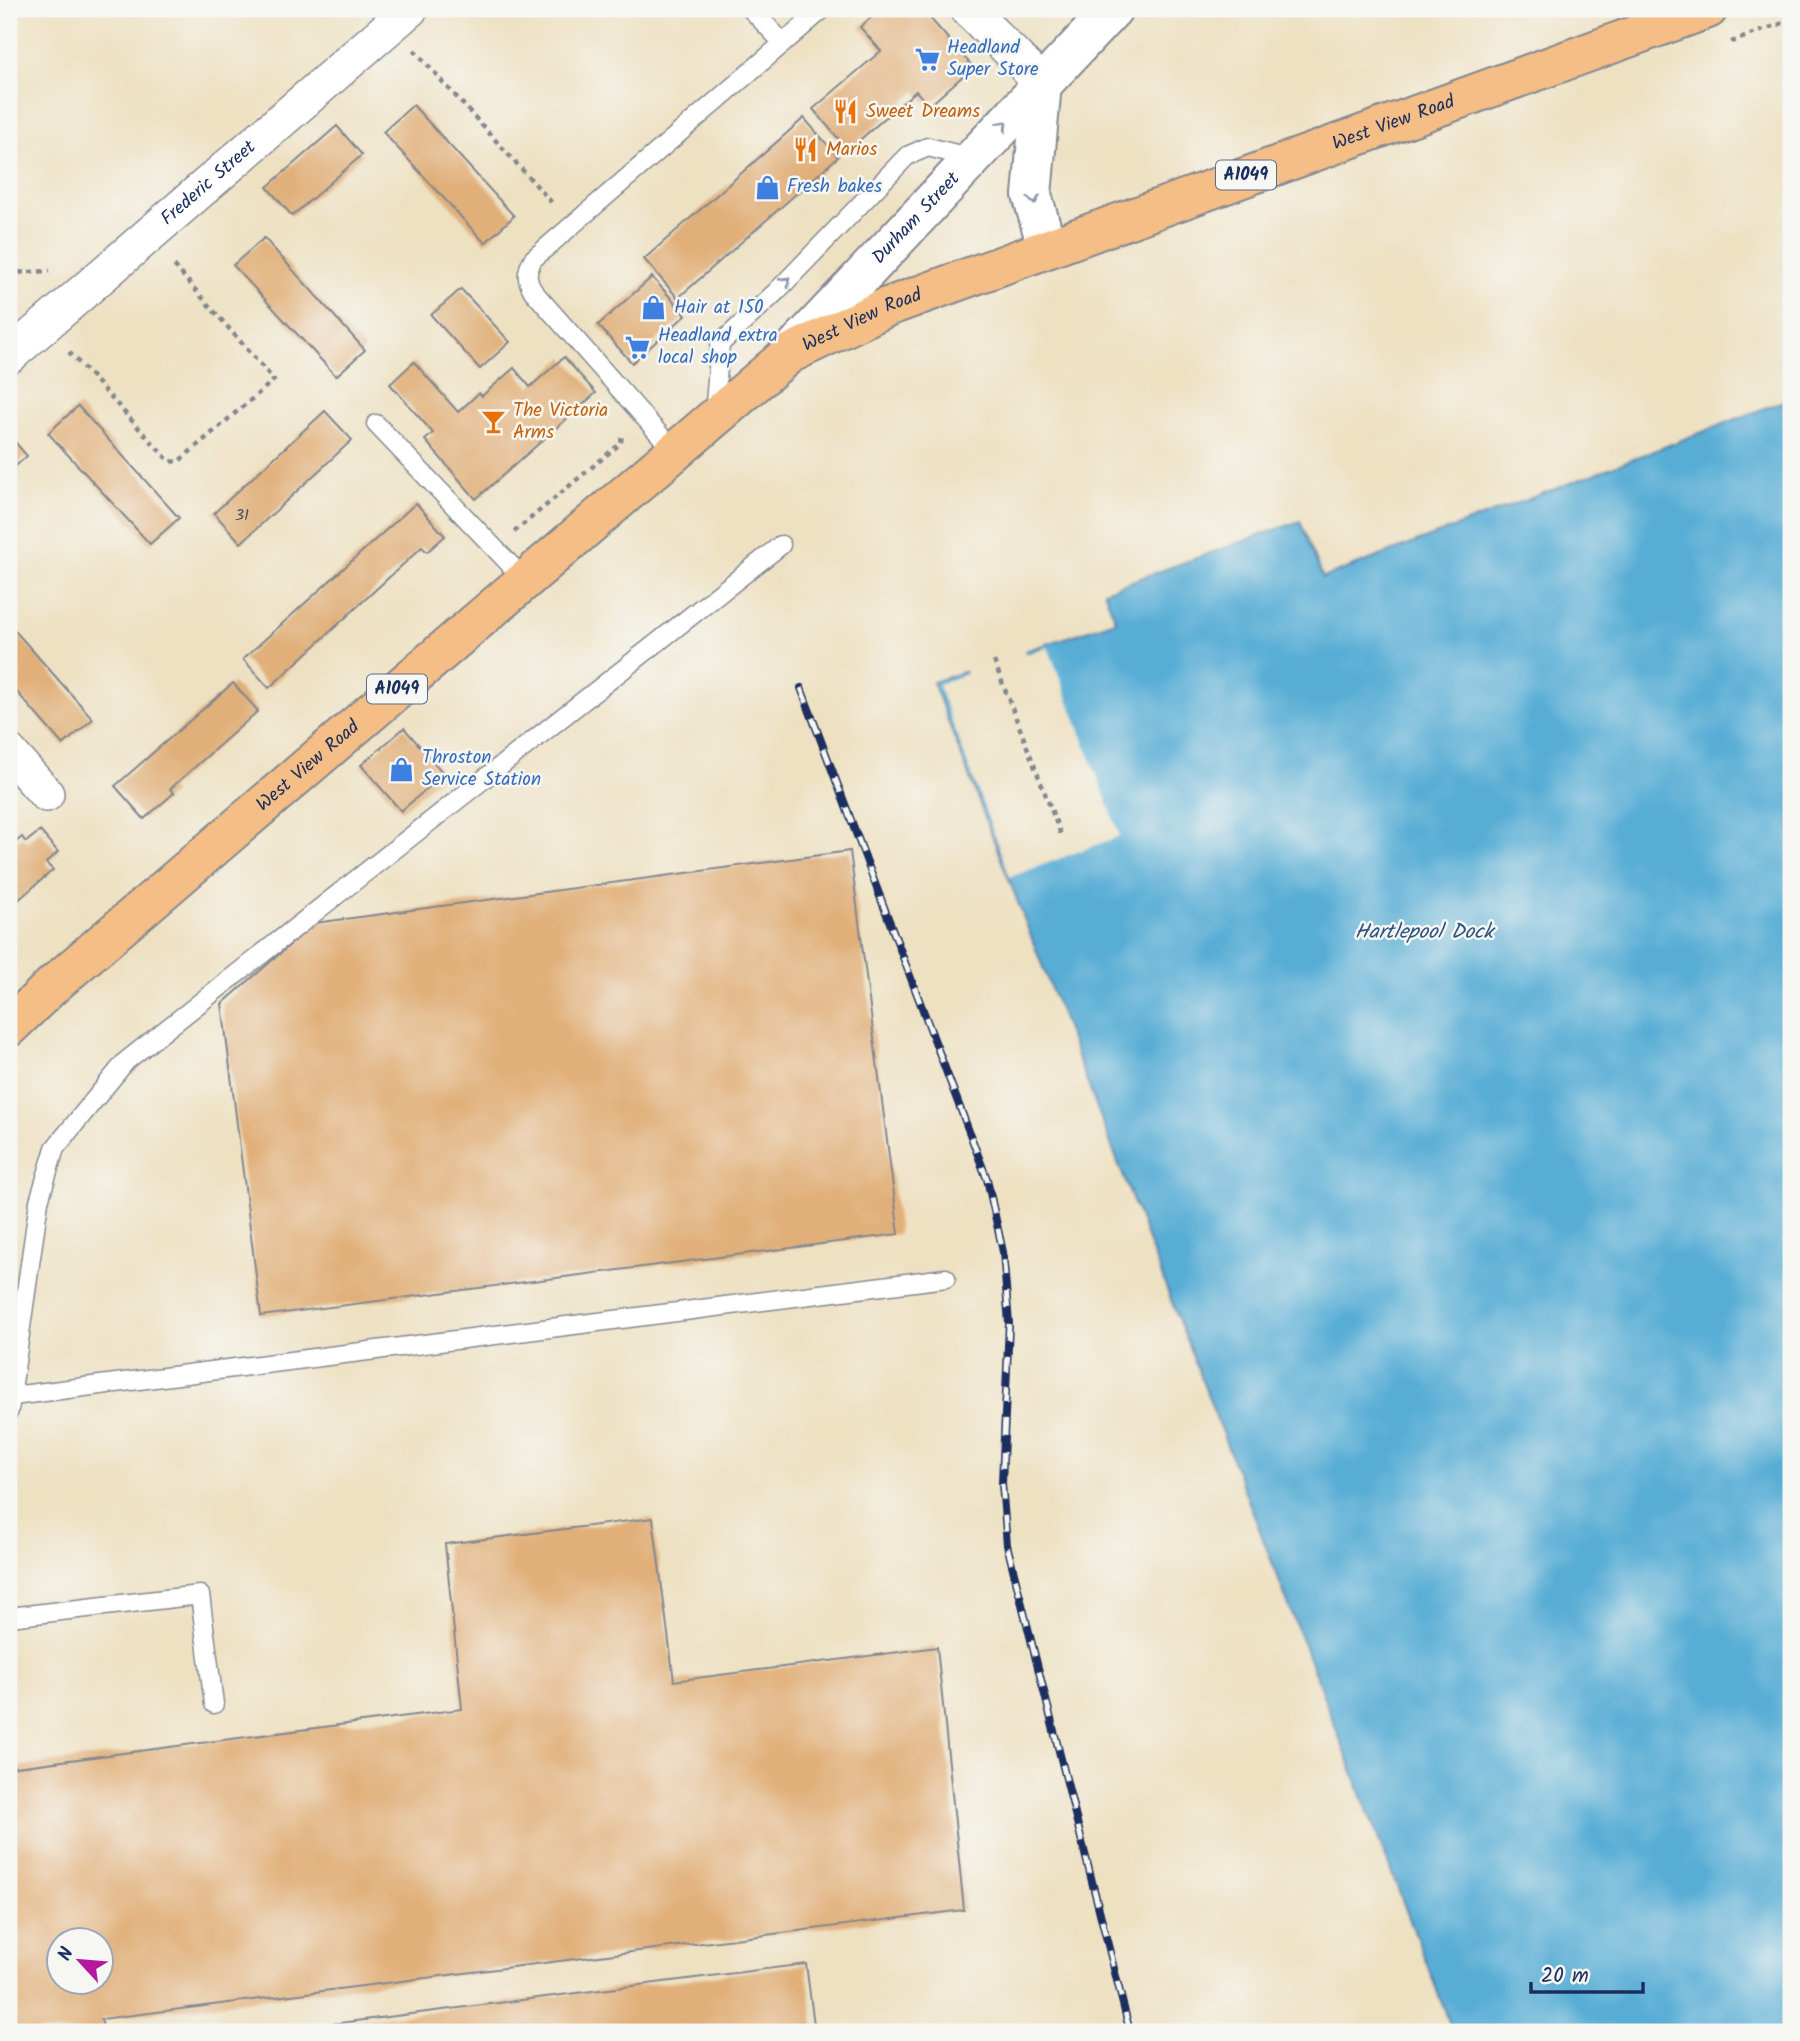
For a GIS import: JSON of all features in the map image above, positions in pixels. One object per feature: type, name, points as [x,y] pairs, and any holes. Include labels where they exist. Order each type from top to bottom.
[{"type":"main road","name":"West View Road","points":[[9,1027],[53,985],[789,354],[887,307],[1708,9]]},
{"type":"street","points":[[968,9],[1042,83],[1032,195],[1048,247]]},
{"type":"street","name":"Durham Street","points":[[789,354],[1113,9]]},
{"type":"street","name":"Frederic Street","points":[[9,356],[394,23]]},
{"type":"street","points":[[9,752],[46,794]]},
{"type":"lane","points":[[751,9],[783,43]]},
{"type":"lane","points":[[674,452],[533,291],[527,282],[527,270],[533,259],[823,9]]},
{"type":"lane","points":[[714,418],[720,344],[776,291],[907,156],[928,147],[972,158]]},
{"type":"lane","points":[[376,424],[525,580]]},
{"type":"lane","points":[[781,545],[126,1061],[55,1148],[39,1201],[11,1403],[946,1278]]},
{"type":"lane","points":[[9,1617],[200,1595],[214,1704]]},
{"type":"path","points":[[1726,44],[1791,20]]},
{"type":"path","points":[[394,23],[561,213]]},
{"type":"path","points":[[44,326],[169,461],[178,462],[274,380],[149,236]]},
{"type":"path","points":[[495,549],[621,443],[624,424]]},
{"type":"path","points":[[994,662],[1061,835]]},
{"type":"water","name":"Hartlepool Dock","points":[[1791,398],[1791,2032],[1453,2032],[933,682],[1116,621],[1104,591],[1300,521],[1323,578]]},
{"type":"pier","points":[[1048,647],[1120,836],[1010,877],[938,684],[966,674],[964,668],[1023,648],[1026,654]]},
{"type":"building","points":[[881,9],[922,9],[973,67],[929,106],[916,91],[848,150],[813,109],[881,51],[860,27]]},
{"type":"building","points":[[413,105],[514,216],[485,243],[383,132]]},
{"type":"building","points":[[804,118],[838,157],[678,298],[644,259]]},
{"type":"building","points":[[337,126],[362,155],[292,216],[267,187]]},
{"type":"building","points":[[264,238],[365,350],[336,376],[233,265]]},
{"type":"building","points":[[652,277],[686,315],[632,363],[598,325]]},
{"type":"building","points":[[461,289],[510,342],[480,369],[431,315]]},
{"type":"building","name":"The Victoria Arms","points":[[564,357],[596,393],[476,499],[425,440],[433,433],[390,384],[414,362],[458,412],[479,393],[482,396],[514,368],[530,387]]},
{"type":"building","points":[[78,406],[179,518],[150,544],[48,433]]},
{"type":"building","points":[[325,411],[352,440],[241,543],[214,513]]},
{"type":"building","points":[[9,435],[27,456],[9,472]]},
{"type":"building","points":[[416,503],[445,536],[427,552],[422,547],[269,688],[243,659]]},
{"type":"building","points":[[9,624],[93,719],[63,745],[9,683]]},
{"type":"building","points":[[233,683],[258,711],[170,789],[174,793],[144,819],[115,786]]},
{"type":"building","name":"Throston Service Station","points":[[404,728],[444,774],[401,811],[361,765]]},
{"type":"building","points":[[40,831],[58,852],[46,863],[53,870],[9,908],[9,848],[22,837],[26,842]]},
{"type":"building","points":[[850,851],[899,1234],[261,1316],[222,1004],[315,923]]},
{"type":"building","points":[[653,1518],[674,1681],[937,1647],[964,1910],[101,2019],[104,2032],[9,2032],[9,1768],[462,1709],[445,1544]]},
{"type":"building","points":[[806,1964],[815,2032],[277,2032],[277,2031]]},
{"type":"railway","points":[[801,688],[987,1179],[1003,1252],[1009,1323],[1002,1483],[1007,1545],[1130,2032]]},
{"type":"place","name":"Headland Super Store","points":[[927,59]]},
{"type":"place","name":"Sweet Dreams","points":[[846,112]]},
{"type":"place","name":"Marios","points":[[806,150]]},
{"type":"place","name":"Fresh bakes","points":[[767,187]]},
{"type":"place","name":"Hair at 150","points":[[654,308]]},
{"type":"place","name":"Headland extra local shop","points":[[638,347]]},
{"type":"place","name":"The Victoria Arms","points":[[493,422]]},
{"type":"place","name":"Throston Service Station","points":[[402,769]]}]
